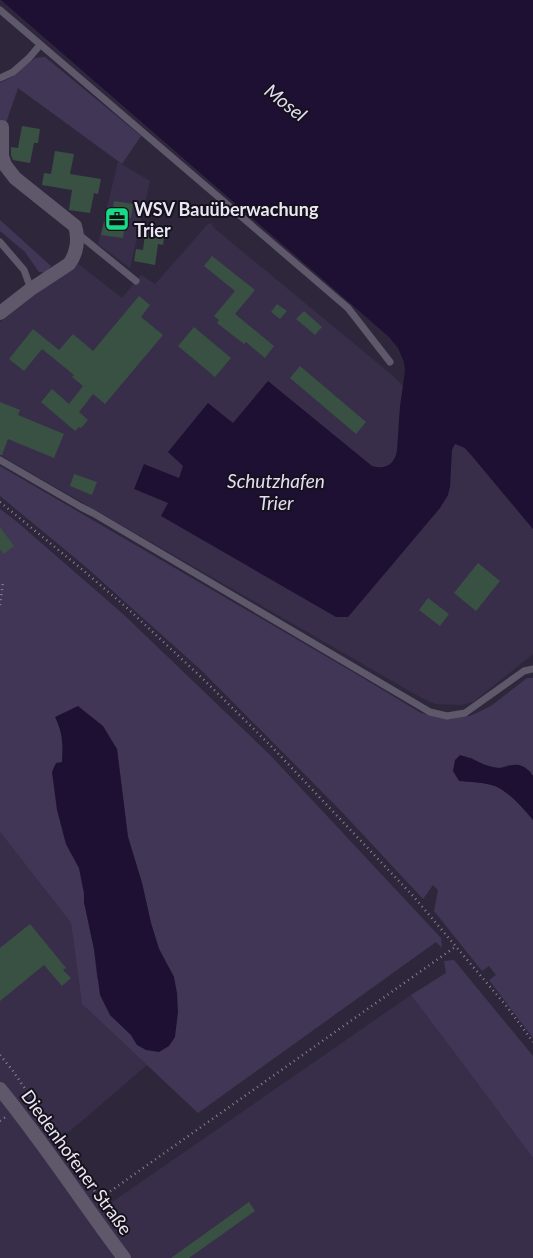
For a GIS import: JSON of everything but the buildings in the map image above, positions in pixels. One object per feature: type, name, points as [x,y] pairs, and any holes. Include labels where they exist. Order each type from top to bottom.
[{"type":"street","points":[[0,313],[31,289],[69,264],[73,259],[77,242],[75,226],[15,178],[5,165],[2,156],[2,127]]},
{"type":"street","name":"Diedenhofener Straße","points":[[0,1089],[124,1258]]},
{"type":"lane","points":[[0,10],[348,308],[390,362]]},
{"type":"lane","points":[[0,78],[13,72],[40,45]]},
{"type":"lane","points":[[77,233],[136,281]]},
{"type":"lane","points":[[0,242],[24,270],[31,289]]},
{"type":"lane","points":[[0,460],[430,712],[447,716],[465,713],[524,671],[533,669]]},
{"type":"path","points":[[0,502],[126,607],[271,746],[414,897],[508,1008],[533,1042]]},
{"type":"path","points":[[0,585],[3,582],[0,605]]},
{"type":"path","points":[[87,1208],[455,947]]},
{"type":"path","points":[[0,1055],[13,1071],[100,1199]]},
{"type":"shaded area","points":[[45,57],[141,136],[122,164],[18,88],[6,123],[0,122],[0,83],[12,77],[35,58]]},
{"type":"shaded area","points":[[118,162],[150,181],[130,268],[98,244]]},
{"type":"shaded area","points":[[0,220],[51,266],[46,273],[39,272],[25,252],[0,231]]},
{"type":"shaded area","points":[[213,223],[212,226],[214,228],[392,375],[472,456],[533,529],[533,654],[473,702],[461,705],[435,704],[420,697],[0,455],[0,322],[77,263],[122,298],[141,275],[155,284],[208,224]]},
{"type":"shaded area","points":[[0,466],[421,713],[447,718],[470,716],[491,706],[527,678],[533,678],[533,776],[530,771],[509,765],[500,768],[484,765],[470,757],[459,781],[477,782],[500,788],[516,801],[533,820],[533,1038],[489,980],[496,975],[489,966],[482,971],[434,911],[438,890],[433,885],[423,899],[341,811],[202,671],[86,567],[0,496]]},
{"type":"shaded area","points":[[0,509],[123,614],[270,755],[441,938],[442,948],[436,942],[198,1113],[82,1004],[71,923],[0,832]],"holes":[[[61,729],[117,749],[128,837],[159,949],[174,977],[137,1045],[131,1035],[110,1015],[97,977],[94,949],[79,868],[66,844],[62,827],[63,746]]]},
{"type":"shaded area","points":[[0,832],[71,923],[82,1004],[147,1065],[55,1144],[105,1207],[411,995],[533,1158],[533,1258],[0,1258]]},
{"type":"shaded area","points":[[454,960],[533,1056],[533,1158],[411,995],[446,973],[444,961]]},
{"type":"water","points":[[1,0],[533,0],[533,529],[465,448],[455,444],[452,450],[450,487],[448,495],[440,508],[348,617],[336,617],[161,516],[168,503],[134,489],[144,464],[179,478],[183,466],[168,452],[208,403],[233,423],[268,381],[372,466],[382,467],[389,465],[394,459],[397,450],[405,371],[404,362],[398,348],[389,337]]},
{"type":"water","points":[[78,706],[103,726],[117,749],[128,837],[159,949],[174,977],[178,1012],[175,1037],[169,1046],[159,1052],[146,1050],[137,1045],[131,1035],[110,1015],[100,995],[94,949],[79,868],[66,844],[57,810],[52,772],[56,763],[62,762],[62,739],[55,717]]},
{"type":"water","points":[[460,755],[493,767],[501,768],[516,765],[527,769],[533,776],[533,820],[516,801],[500,788],[477,782],[459,781],[453,771],[455,760]]},
{"type":"place","name":"WSV Bauüberwachung Trier","points":[[117,219]]},
{"type":"water label","name":"Mosel","points":[[286,102]]},
{"type":"water label","name":"Schutzhafen Trier","points":[[276,491]]}]
